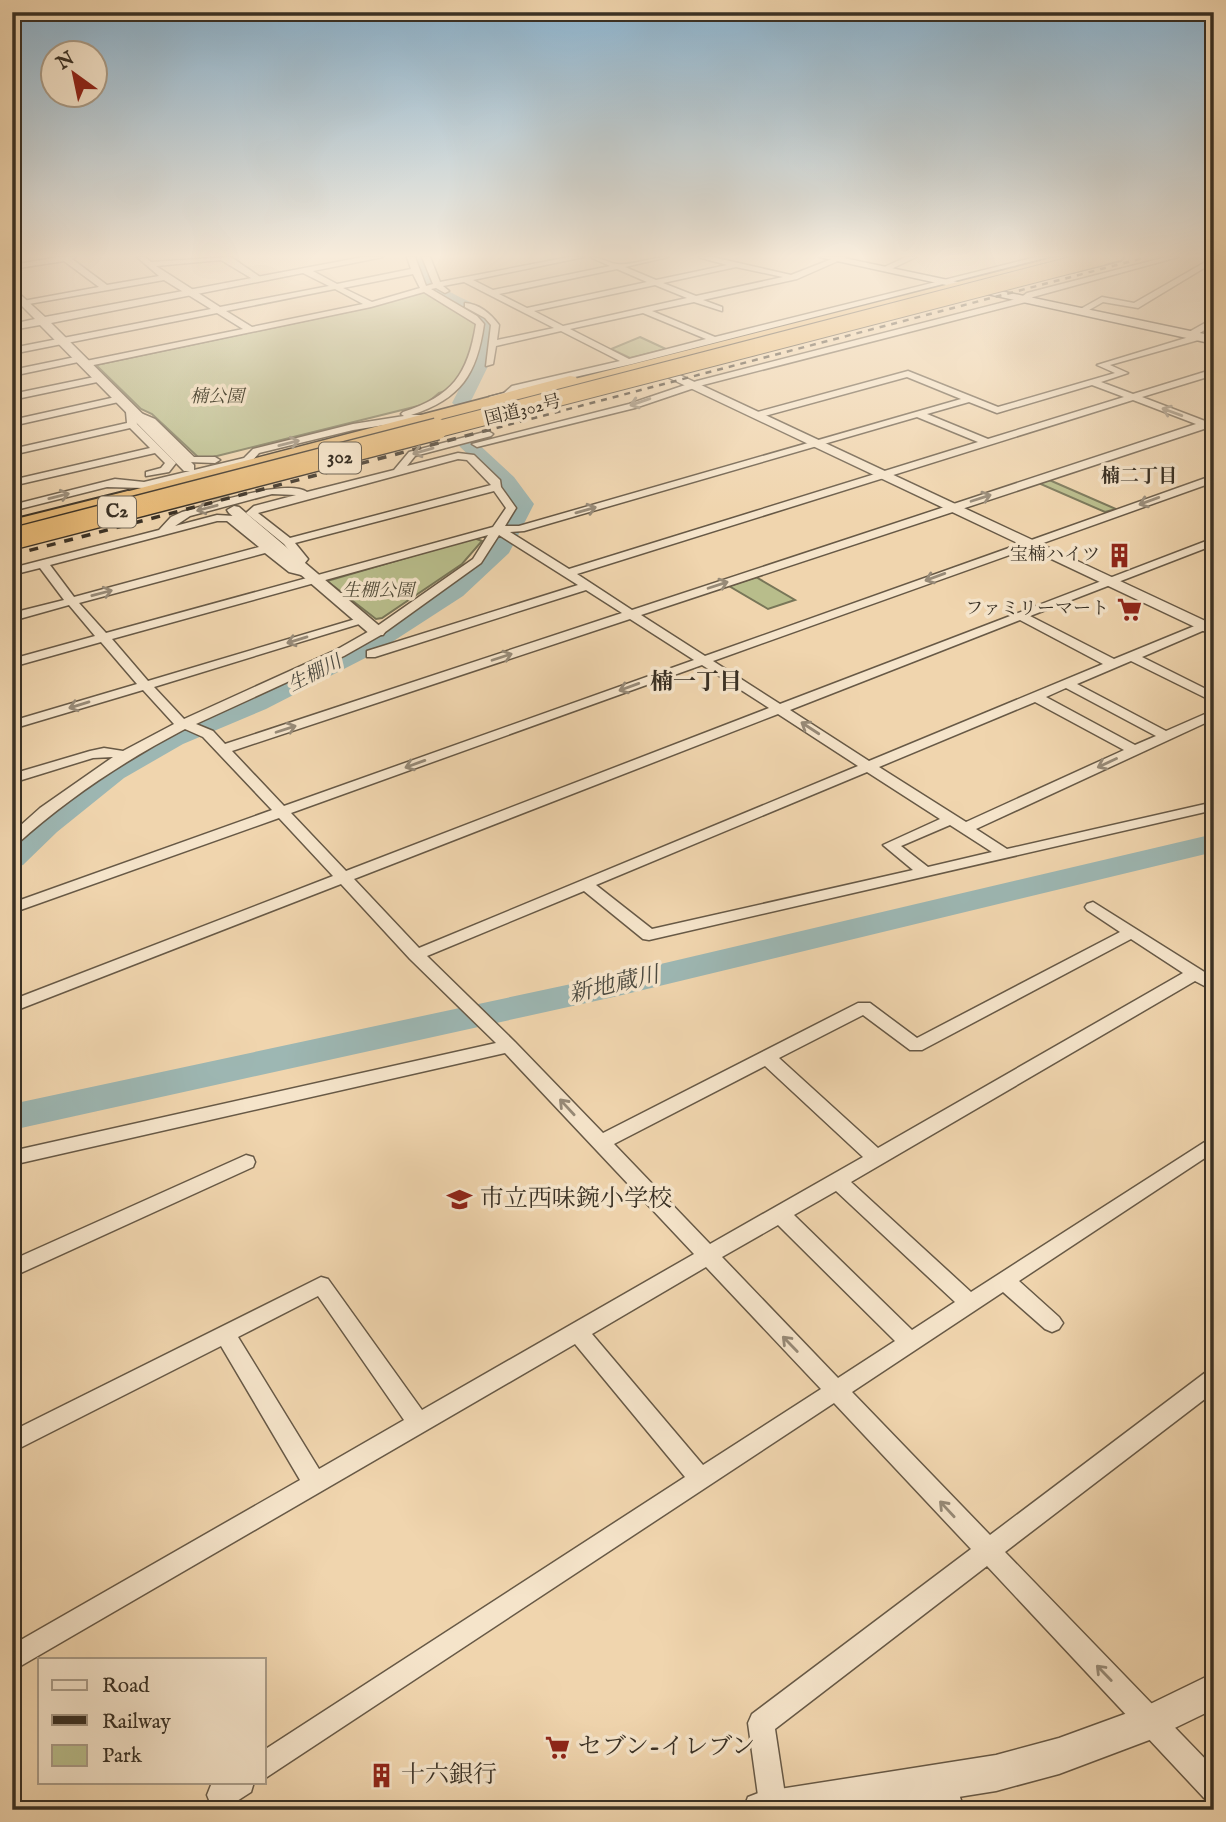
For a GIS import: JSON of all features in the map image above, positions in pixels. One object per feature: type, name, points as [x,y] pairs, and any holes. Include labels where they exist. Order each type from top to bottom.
[{"type":"highway","name":"国道302号","points":[[140,505],[743,342]]},
{"type":"highway","name":"国道302号","points":[[12,528],[745,342]]},
{"type":"highway","points":[[102,504],[570,381],[756,342]]},
{"type":"highway","name":"C2","points":[[140,505],[762,342]]},
{"type":"highway","points":[[12,528],[209,495],[449,438],[625,387],[766,342]]},
{"type":"highway","points":[[12,543],[140,505]]},
{"type":"street","points":[[12,351],[57,342]]},
{"type":"street","points":[[12,508],[168,468],[171,463],[132,419],[120,399],[63,342]]},
{"type":"street","points":[[12,373],[181,342]]},
{"type":"street","points":[[12,452],[132,419],[152,421],[195,461],[209,462],[256,451],[435,405],[453,391],[475,360],[477,342]]},
{"type":"street","points":[[489,364],[492,344],[502,342]]},
{"type":"street","points":[[590,342],[629,362]]},
{"type":"street","points":[[353,427],[444,411],[507,395],[515,388],[629,362],[676,360],[711,342]]},
{"type":"street","points":[[398,471],[412,454],[449,438],[473,442],[586,417],[862,342]]},
{"type":"street","points":[[757,415],[908,374],[997,410],[1124,373],[1101,365],[1175,342]]},
{"type":"street","points":[[676,360],[694,386],[1108,582],[1211,626]]},
{"type":"street","points":[[569,573],[1214,372]]},
{"type":"street","points":[[12,397],[99,379]]},
{"type":"street","points":[[1092,382],[1211,424]]},
{"type":"street","points":[[12,423],[120,399]]},
{"type":"street","points":[[12,663],[103,638],[308,574],[508,531],[970,399]]},
{"type":"street","points":[[918,414],[986,442]]},
{"type":"street","points":[[132,419],[188,468]]},
{"type":"street","points":[[222,750],[1211,424]]},
{"type":"street","points":[[12,483],[158,449]]},
{"type":"street","points":[[107,484],[145,485],[247,460],[256,451]]},
{"type":"street","points":[[12,841],[46,811],[125,755],[193,727],[377,632],[477,561],[508,531],[511,508],[496,487],[496,482],[470,457],[454,456],[258,508],[251,513],[288,542],[302,559],[308,574]]},
{"type":"street","points":[[12,908],[1214,478]]},
{"type":"street","points":[[288,542],[496,487]]},
{"type":"street","points":[[161,533],[181,516],[272,491],[322,491]]},
{"type":"street","points":[[234,510],[377,632]]},
{"type":"street","points":[[12,572],[217,518],[230,518],[293,570],[308,574]]},
{"type":"street","points":[[508,531],[588,586],[1007,855]]},
{"type":"street","points":[[12,1006],[1214,541]]},
{"type":"street","points":[[12,617],[266,548]]},
{"type":"street","points":[[43,564],[143,686],[176,720],[193,727],[222,750],[416,955],[509,1046],[1214,1787]]},
{"type":"street","points":[[371,654],[588,586]]},
{"type":"street","points":[[1020,616],[1112,663]]},
{"type":"street","points":[[12,725],[363,621]]},
{"type":"street","points":[[416,955],[1112,663],[1211,626]]},
{"type":"street","points":[[1131,656],[1214,698]]},
{"type":"street","points":[[1066,683],[1166,736]]},
{"type":"street","points":[[1034,696],[1135,751]]},
{"type":"street","points":[[964,829],[1214,714]]},
{"type":"street","points":[[12,779],[104,752],[125,755]]},
{"type":"street","points":[[585,884],[649,935],[1214,806]]},
{"type":"street","points":[[927,873],[890,845],[949,820]]},
{"type":"street","points":[[1093,907],[1214,986]]},
{"type":"street","points":[[600,1143],[864,1007],[916,1046],[1131,933]]},
{"type":"street","points":[[12,1659],[1194,974]]},
{"type":"street","points":[[12,1158],[509,1046]]},
{"type":"street","points":[[766,1057],[878,1159]]},
{"type":"street","points":[[266,1765],[1214,1143]]},
{"type":"street","points":[[12,1269],[246,1162]]},
{"type":"street","points":[[838,1181],[970,1304]]},
{"type":"street","points":[[780,1214],[911,1343]]},
{"type":"street","points":[[1005,1280],[1052,1324]]},
{"type":"street","points":[[12,1442],[321,1285],[418,1423]]},
{"type":"street","points":[[578,1332],[700,1478]]},
{"type":"street","points":[[225,1334],[315,1483]]},
{"type":"street","points":[[1214,1379],[761,1723],[767,1809],[946,1795],[996,1773],[1034,1763],[1152,1722],[1214,1690]]},
{"type":"street","points":[[227,1810],[221,1795],[238,1784]]},
{"type":"green space","name":"楠公園","points":[[205,342],[474,342],[471,366],[453,389],[439,393],[426,404],[209,458],[198,457],[152,414],[141,409],[96,365]]},
{"type":"green space","points":[[628,342],[651,342],[666,349],[630,358],[611,349]]},
{"type":"green space","points":[[1047,479],[1116,509],[1105,512],[1036,482]]},
{"type":"green space","name":"生棚公園","points":[[474,538],[482,541],[462,564],[382,618],[376,619],[327,581]]},
{"type":"green space","points":[[756,577],[795,600],[768,609],[729,586]]},
{"type":"waterway","name":"生棚川","points":[[461,403],[477,375],[488,342]]},
{"type":"waterway","name":"生棚川","points":[[12,859],[47,826],[114,772],[173,738],[257,703],[366,648],[455,591],[501,548],[523,504],[507,481],[467,444]]},
{"type":"waterway","name":"新地蔵川","points":[[12,1117],[618,985],[1214,843]]},
{"type":"tunnel","points":[[198,477],[234,510]]},
{"type":"railway","points":[[485,431],[824,342]]},
{"type":"railway","points":[[12,555],[492,429]]},
{"type":"place","name":"宝楠ハイツ","points":[[1120,555]]},
{"type":"place","name":"ファミリーマート","points":[[1129,609]]},
{"type":"place","name":"市立西味鋺小学校","points":[[460,1199]]},
{"type":"place","name":"セブン-イレブン","points":[[558,1747]]},
{"type":"place","name":"十六銀行","points":[[381,1775]]},
{"type":"district","name":"楠二丁目","points":[[1139,477]]},
{"type":"district","name":"楠一丁目","points":[[696,682]]}]
